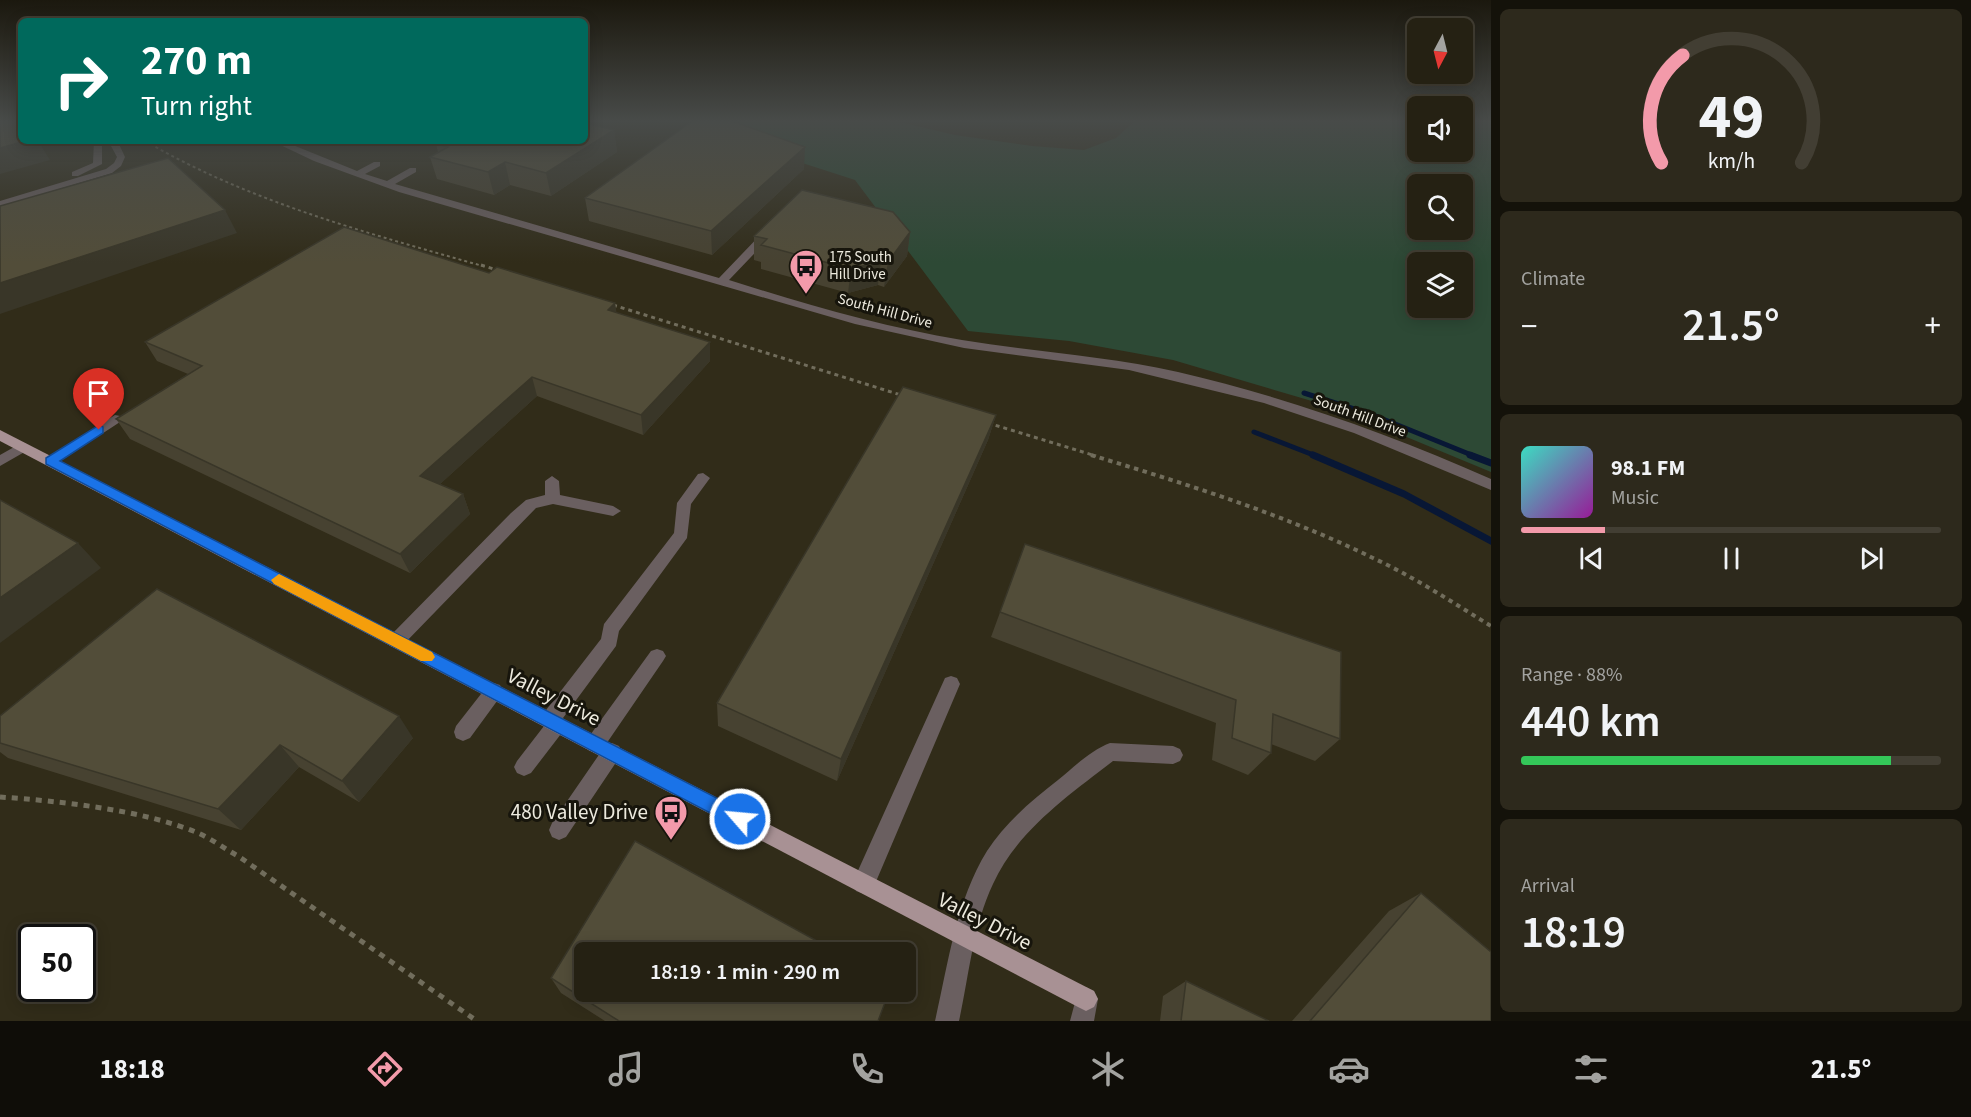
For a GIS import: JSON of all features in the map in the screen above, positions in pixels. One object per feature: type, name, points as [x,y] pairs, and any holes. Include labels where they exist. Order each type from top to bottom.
[{"type":"main road","name":"Valley Drive","points":[[0,435],[967,937],[1084,1010]]},
{"type":"street","points":[[0,196],[90,168]]},
{"type":"street","points":[[0,204],[113,168]]},
{"type":"street","name":"South Hill Drive","points":[[342,168],[389,184],[915,335],[977,346],[1108,363],[1215,385],[1363,432],[1491,485]]},
{"type":"street","points":[[358,174],[370,168]]},
{"type":"street","points":[[389,184],[413,170]]},
{"type":"street","points":[[722,281],[778,223]]},
{"type":"street","points":[[51,461],[115,419]]},
{"type":"street","points":[[0,460],[23,447]]},
{"type":"street","points":[[524,767],[610,641],[610,629],[682,534],[684,503],[703,478]]},
{"type":"street","points":[[552,481],[553,499]]},
{"type":"street","points":[[396,641],[531,504],[553,499],[613,511]]},
{"type":"street","points":[[559,830],[657,656]]},
{"type":"street","points":[[864,884],[951,684]]},
{"type":"street","points":[[463,732],[494,691]]},
{"type":"street","points":[[947,1021],[967,937],[985,878],[1015,832],[1058,791],[1110,752],[1173,755]]},
{"type":"path","points":[[192,168],[212,179],[280,205],[507,273]]},
{"type":"path","points":[[610,304],[907,397]]},
{"type":"path","points":[[987,422],[1249,505],[1327,534],[1387,562],[1446,595],[1491,626]]},
{"type":"path","points":[[0,797],[62,801],[198,833],[238,856],[477,1021]]},
{"type":"green space","points":[[817,168],[1491,168],[1491,472],[1339,409],[1173,360],[1069,341],[968,331],[855,180]]},
{"type":"building","points":[[134,168],[179,168],[225,210],[0,283],[0,206]]},
{"type":"building","points":[[471,168],[495,168],[488,172]]},
{"type":"building","points":[[526,168],[554,168],[546,173]]},
{"type":"building","points":[[627,168],[782,168],[711,231],[585,198]]},
{"type":"building","points":[[802,190],[893,212],[910,232],[888,262],[881,261],[851,269],[761,245],[767,239],[754,236]]},
{"type":"building","points":[[344,227],[489,273],[497,267],[615,303],[608,310],[710,342],[641,415],[532,377],[420,476],[463,494],[400,554],[116,419],[202,366],[145,342]]},
{"type":"building","points":[[903,387],[996,415],[841,759],[717,703]]},
{"type":"building","points":[[0,500],[78,543],[0,598]]},
{"type":"building","points":[[1025,544],[1341,652],[1340,739],[1273,714],[1271,753],[1232,738],[1236,700],[1000,612]]},
{"type":"building","points":[[157,589],[399,716],[342,781],[280,745],[218,809],[0,743],[0,716]]},
{"type":"building","points":[[635,841],[819,942],[574,942],[574,993],[551,978]]},
{"type":"building","points":[[1421,893],[1491,952],[1491,1021],[1310,1021]]},
{"type":"building","points":[[1186,981],[1269,1021],[1181,1021]]},
{"type":"building","points":[[589,1002],[885,1002],[878,1021],[619,1021]]},
{"type":"waterway","points":[[1304,393],[1373,415],[1474,456]]},
{"type":"waterway","points":[[1254,432],[1316,456]]},
{"type":"waterway","points":[[1313,455],[1404,494],[1491,541]]},
{"type":"waterway","points":[[1470,455],[1491,463]]},
{"type":"slow traffic","points":[[279,580],[427,657]]},
{"type":"place","name":"175 South Hill Drive","points":[[806,295]]},
{"type":"place","name":"480 Valley Drive","points":[[671,841]]},
{"type":"route","points":[[99,430],[51,461],[740,819]]}]
